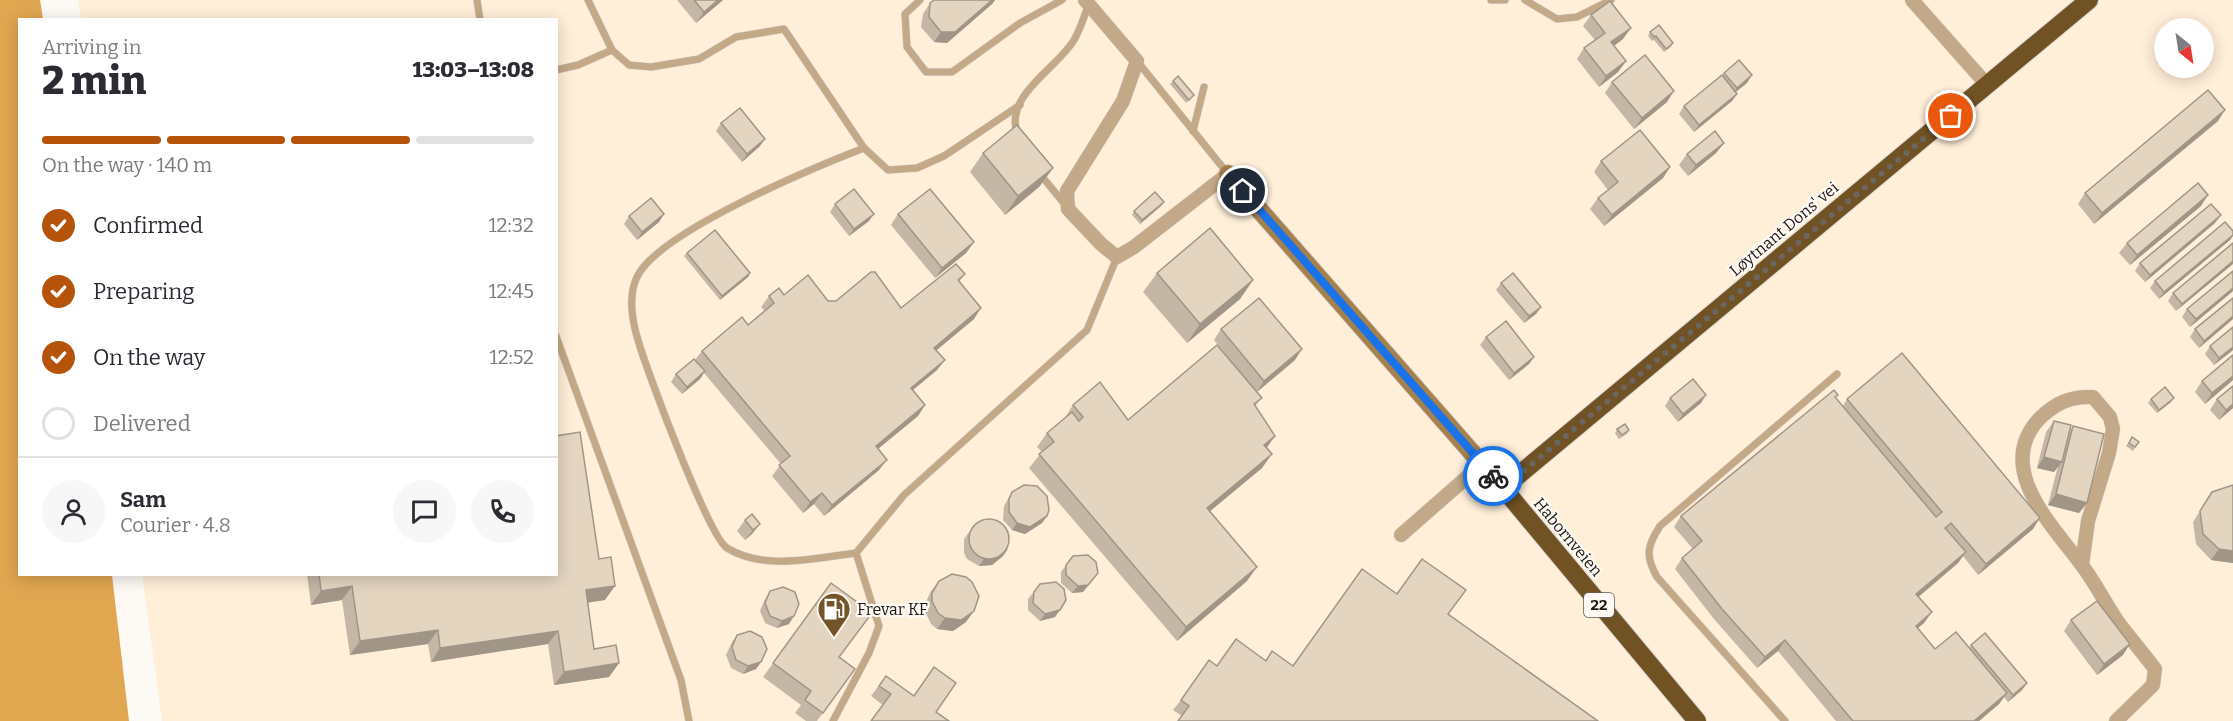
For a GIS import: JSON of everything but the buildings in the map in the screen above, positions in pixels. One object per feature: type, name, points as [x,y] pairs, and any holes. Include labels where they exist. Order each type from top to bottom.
[{"type":"highway","name":"Løytnant Dons' vei","points":[[1503,488],[2089,0]]},
{"type":"highway","name":"Habornveien","points":[[1503,488],[1697,721]]},
{"type":"street","points":[[1912,0],[1988,86]]},
{"type":"street","points":[[1087,3],[1137,61],[1123,101],[1067,191],[1068,210],[1117,257],[1134,247],[1228,174],[1503,488]]},
{"type":"street","points":[[2082,565],[2088,521],[2109,453],[2113,429],[2110,417],[2093,397],[2080,396],[2062,400],[2030,429],[2023,444],[2025,472],[2035,502],[2054,532],[2082,565],[2118,622],[2155,669],[2153,685],[2116,721]]},
{"type":"street","points":[[1401,535],[1482,464]]},
{"type":"lane","points":[[477,0],[480,18]]},
{"type":"lane","points":[[588,0],[612,50],[629,65],[651,67],[699,59],[736,37],[784,29],[864,148],[888,170],[917,168],[944,156],[1020,105]]},
{"type":"lane","points":[[920,0],[905,14],[907,47],[926,72],[952,72],[1020,23],[1062,0]]},
{"type":"lane","points":[[1491,0],[1505,0]]},
{"type":"lane","points":[[1525,0],[1557,19],[1577,17],[1611,0]]},
{"type":"lane","points":[[1021,144],[1014,128],[1020,105],[1034,83],[1074,41],[1087,3]]},
{"type":"lane","points":[[558,70],[578,65],[612,50]]},
{"type":"lane","points":[[1137,61],[1228,174]]},
{"type":"lane","points":[[1193,131],[1204,87]]},
{"type":"lane","points":[[864,148],[785,179],[705,223],[651,258],[636,278],[632,304],[638,339],[699,502],[723,546],[745,559],[790,561],[856,553],[904,495],[1087,330],[1117,257]]},
{"type":"lane","points":[[1034,166],[1068,210]]},
{"type":"lane","points":[[558,342],[681,680],[689,721]]},
{"type":"lane","points":[[1785,721],[1657,577],[1649,564],[1647,552],[1650,540],[1660,526],[1837,374]]},
{"type":"lane","points":[[833,721],[869,653],[879,626],[856,553]]},
{"type":"shaded area","points":[[0,0],[40,0],[43,18],[18,18],[18,576],[112,576],[129,721],[0,721]]},
{"type":"shaded area","points":[[78,0],[2233,0],[2233,721],[162,721],[142,576],[558,576],[558,18],[81,18]]},
{"type":"way so far","points":[[1493,476],[1503,488],[1951,116]]},
{"type":"place","name":"Frevar KF","points":[[834,638]]},
{"type":"route","points":[[1243,191],[1493,476]]}]
